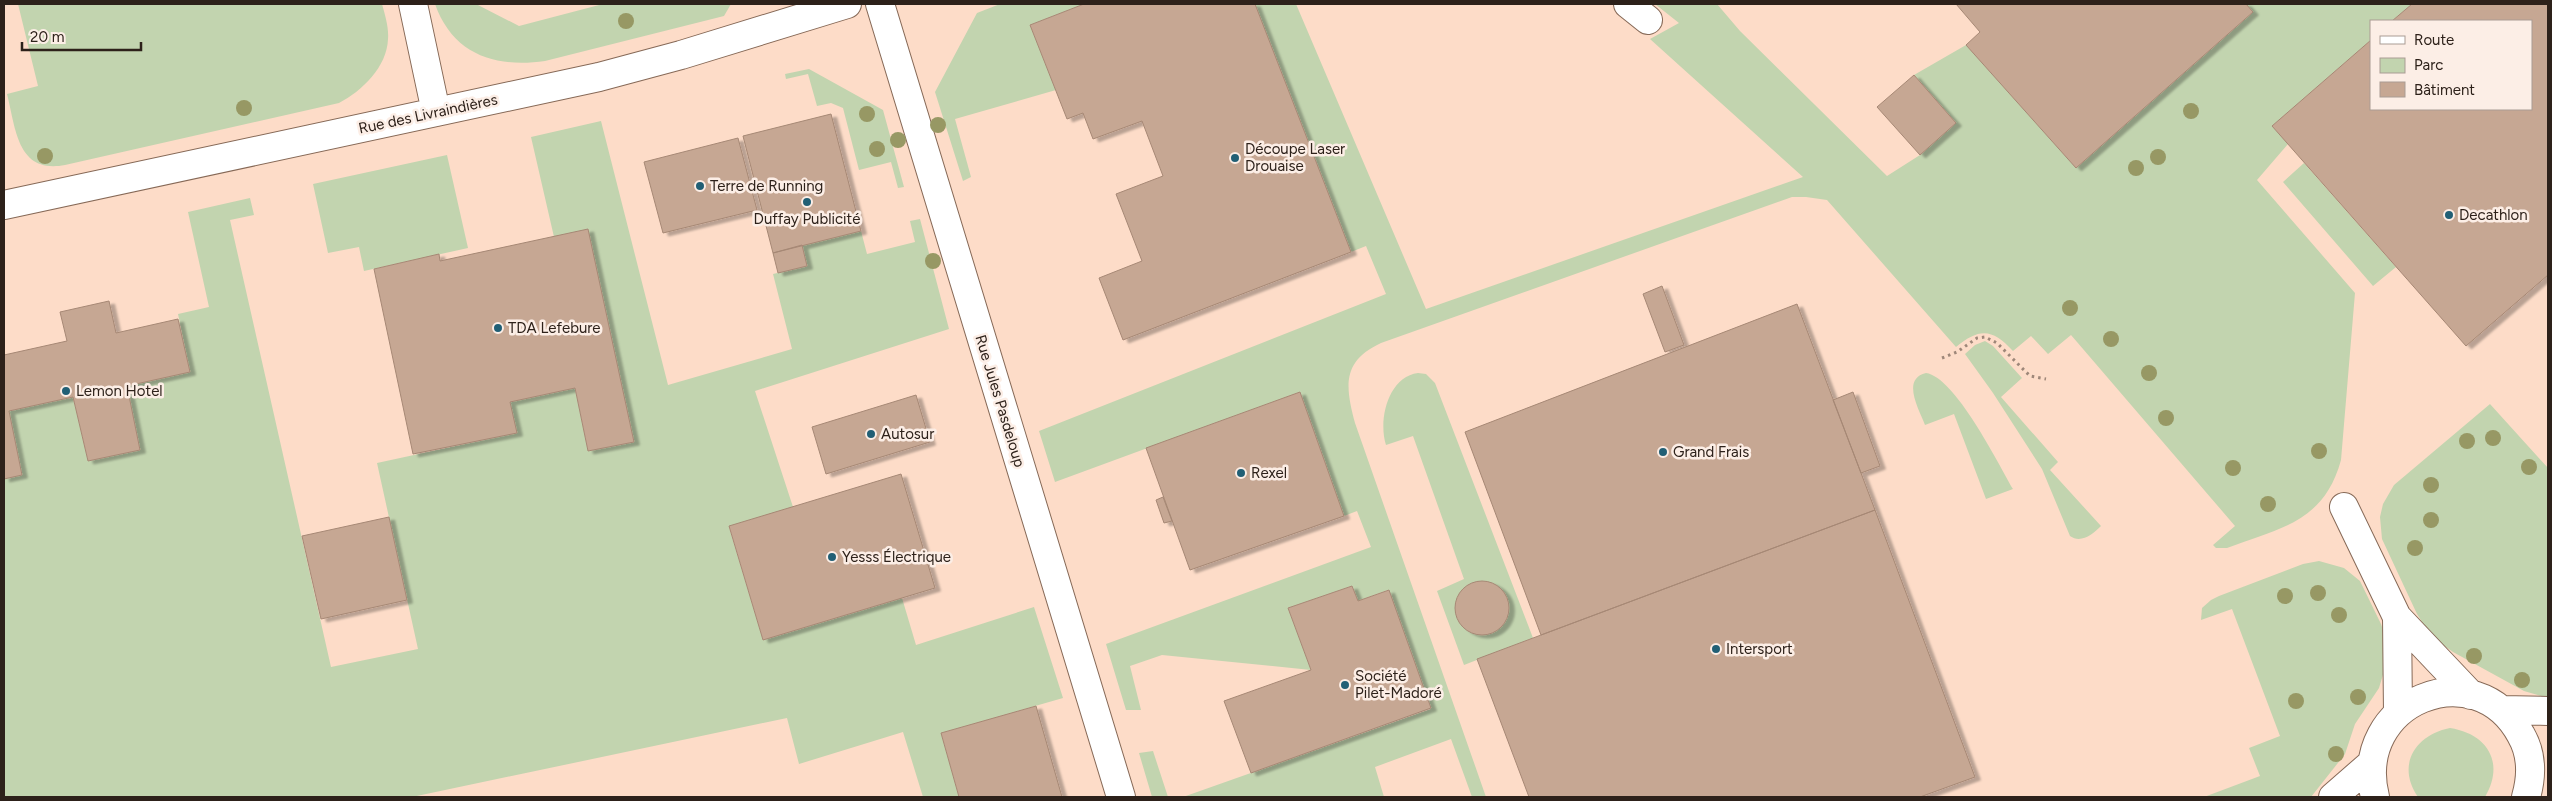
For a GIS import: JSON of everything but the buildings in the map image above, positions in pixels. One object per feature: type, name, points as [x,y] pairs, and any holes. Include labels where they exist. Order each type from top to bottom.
[{"type":"street","points":[[413,4],[436,112]]},
{"type":"street","name":"Rue des Livraindières","points":[[4,205],[626,70],[770,29],[847,4]]},
{"type":"street","name":"Rue Jules Pasdeloup","points":[[880,4],[1122,797]]},
{"type":"street","points":[[2344,507],[2397,617],[2472,695]]},
{"type":"street","points":[[2397,617],[2398,713]]},
{"type":"street","points":[[2375,797],[2372,763],[2376,745],[2383,729],[2398,713],[2411,703],[2430,695],[2450,692],[2472,695],[2487,700],[2502,710],[2516,725],[2526,744],[2535,784]]},
{"type":"street","points":[[2502,710],[2548,711]]},
{"type":"street","points":[[2333,797],[2372,763]]},
{"type":"path","points":[[1942,358],[1961,350],[1977,338],[1985,337],[1997,343],[2030,376],[2046,379]]},
{"type":"green space","points":[[18,4],[382,4],[387,26],[387,49],[372,77],[356,92],[339,103],[65,165],[49,166],[37,163],[28,156],[21,146],[7,94],[38,86]]},
{"type":"green space","points":[[435,4],[476,4],[519,26],[603,4],[731,4],[724,16],[545,61],[527,63],[493,59],[478,54],[465,46],[453,35],[443,21]]},
{"type":"green space","points":[[1000,4],[1084,4],[1030,25],[1056,90],[955,119],[971,177],[963,181],[935,92],[977,13]]},
{"type":"green space","points":[[1255,4],[1296,4],[1426,309],[1803,177],[1650,39],[1679,23],[1655,4],[1717,4],[1740,31],[1887,176],[1920,155],[1955,122],[1914,75],[1966,45],[2076,168],[2253,12],[2246,4],[2412,4],[2393,20],[2370,20],[2370,41],[2272,126],[2288,144],[2257,180],[2355,293],[2341,460],[2324,497],[2312,510],[2298,520],[2265,535],[2227,548],[2216,548],[2213,545],[2235,526],[2071,335],[2048,354],[2031,336],[2013,351],[1999,338],[1986,333],[1972,336],[1956,347],[1827,200],[1792,197],[1381,343],[1368,350],[1353,366],[1350,376],[1349,397],[1355,423],[1486,797],[1472,797],[1451,739],[1375,767],[1384,797],[1183,797],[1431,709],[1388,590],[1358,601],[1352,586],[1288,608],[1311,670],[1162,655],[1130,666],[1141,710],[1126,710],[1106,644],[1371,547],[1357,511],[1344,516],[1300,392],[1055,482],[1039,431],[1386,294],[1366,246],[1351,252]]},
{"type":"green space","points":[[809,69],[883,110],[904,187],[898,188],[891,162],[859,170],[843,108],[831,103],[817,106],[808,74],[786,79],[785,74]]},
{"type":"green space","points":[[601,121],[668,385],[792,349],[773,274],[807,266],[802,245],[861,231],[867,254],[915,242],[910,221],[920,219],[949,329],[755,391],[793,507],[729,527],[763,640],[902,598],[916,645],[1034,607],[1063,698],[941,733],[959,797],[923,797],[903,732],[799,764],[787,718],[412,797],[4,797],[4,479],[22,475],[9,411],[73,397],[88,461],[140,450],[127,386],[190,372],[178,314],[209,307],[188,212],[250,198],[254,215],[230,220],[331,667],[418,649],[377,463],[516,433],[510,402],[575,388],[588,451],[634,442],[588,230],[554,237],[531,137]]},
{"type":"green space","points":[[447,155],[468,248],[364,271],[359,247],[328,253],[313,184]]},
{"type":"green space","points":[[2304,163],[2396,267],[2373,286],[2283,182]]},
{"type":"green space","points":[[1985,341],[1993,346],[2022,378],[2001,397],[2058,462],[2050,470],[2101,526],[2087,537],[2078,539],[2070,536],[2042,469],[1993,393],[1965,354],[1975,345]]},
{"type":"green space","points":[[1418,373],[1426,374],[1435,383],[1533,638],[1464,665],[1437,591],[1464,579],[1413,436],[1386,445],[1384,435],[1385,412],[1393,391],[1399,382],[1408,376]]},
{"type":"green space","points":[[1926,373],[1937,378],[1950,389],[1962,405],[1987,442],[2013,489],[1986,499],[1954,414],[1925,425],[1916,403],[1913,388],[1914,381]]},
{"type":"green space","points":[[2490,404],[2548,468],[2548,698],[2524,691],[2453,652],[2439,642],[2426,628],[2417,614],[2382,539],[2380,517],[2383,504],[2394,485]]},
{"type":"green space","points":[[2319,561],[2344,568],[2360,581],[2381,624],[2385,636],[2385,668],[2379,688],[2355,724],[2345,754],[2311,797],[2204,797],[2260,776],[2249,748],[2280,736],[2232,609],[2201,620],[2202,608],[2219,596],[2303,564]]},
{"type":"green space","points":[[2450,728],[2463,731],[2474,737],[2489,752],[2493,762],[2493,773],[2491,785],[2485,797],[2418,797],[2409,774],[2409,763],[2413,753],[2427,737]]},
{"type":"green space","points":[[1153,751],[1168,797],[1152,797],[1139,753]]},
{"type":"place","name":"Découpe Laser Drouaise","points":[[1235,158]]},
{"type":"place","name":"Terre de Running","points":[[700,186]]},
{"type":"place","name":"Duffay Publicité","points":[[807,202]]},
{"type":"place","name":"Decathlon","points":[[2449,215]]},
{"type":"place","name":"TDA Lefebure","points":[[498,328]]},
{"type":"place","name":"Lemon Hotel","points":[[66,391]]},
{"type":"place","name":"Autosur","points":[[871,434]]},
{"type":"place","name":"Grand Frais","points":[[1663,452]]},
{"type":"place","name":"Rexel","points":[[1241,473]]},
{"type":"place","name":"Yesss Électrique","points":[[832,557]]},
{"type":"place","name":"Intersport","points":[[1716,649]]},
{"type":"place","name":"Société Pilet-Madoré","points":[[1345,685]]}]
